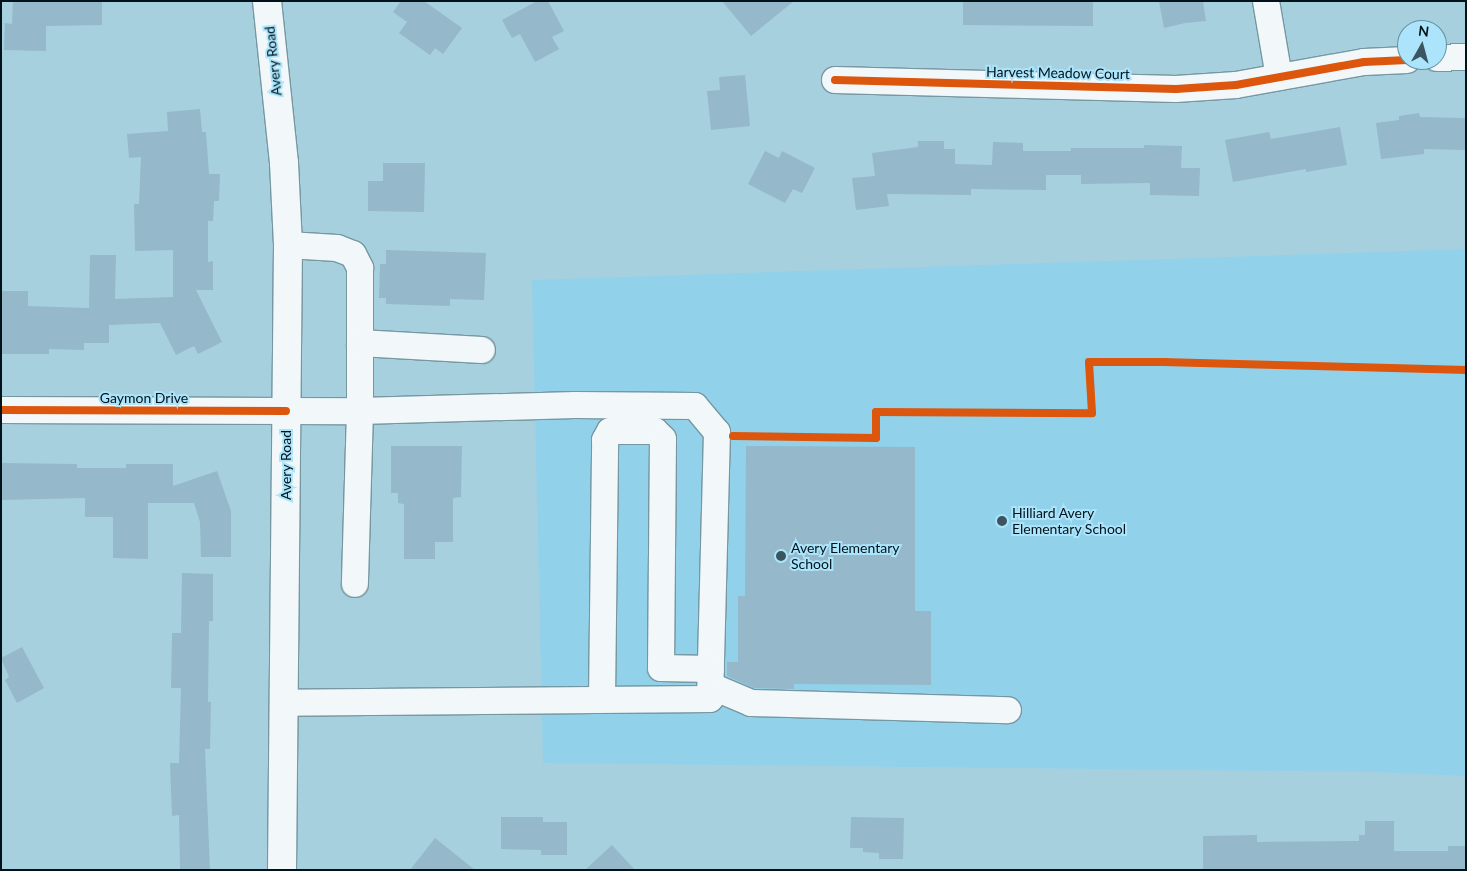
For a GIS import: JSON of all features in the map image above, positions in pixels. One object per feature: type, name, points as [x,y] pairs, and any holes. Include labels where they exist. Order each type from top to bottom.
[{"type":"main road","name":"Avery Road","points":[[267,1],[282,146],[288,245],[282,870]]},
{"type":"street","points":[[1266,1],[1279,77]]},
{"type":"street","points":[[1447,58],[1466,57]]},
{"type":"street","name":"Harvest Meadow Court","points":[[835,80],[1176,88],[1236,85],[1364,62],[1397,60]]},
{"type":"street","points":[[288,245],[337,248],[352,254],[360,268],[360,411],[355,584]]},
{"type":"street","points":[[360,343],[482,350]]},
{"type":"street","name":"Gaymon Drive","points":[[1,410],[360,411],[575,405],[695,406],[717,432],[711,678]]},
{"type":"street","points":[[602,699],[605,440],[610,431],[655,432],[662,440],[660,668],[711,678],[751,703],[1008,710]]},
{"type":"street","points":[[284,703],[710,699],[711,678]]},
{"type":"shaded area","name":"Hilliard Avery Elementary School","points":[[1466,249],[1466,776],[1374,772],[543,763],[532,280]]},
{"type":"building","points":[[13,1],[102,1],[102,25],[46,26],[46,51],[4,50],[5,23],[12,24]]},
{"type":"building","points":[[401,1],[424,1],[462,28],[443,54],[435,48],[430,55],[399,33],[407,22],[393,12]]},
{"type":"building","points":[[537,1],[548,1],[564,31],[552,37],[559,49],[535,62],[520,34],[512,38],[502,20]]},
{"type":"building","points":[[722,1],[794,1],[751,36]]},
{"type":"building","points":[[963,1],[1093,1],[1093,26],[963,25]]},
{"type":"building","points":[[1159,1],[1203,1],[1206,21],[1164,28]]},
{"type":"building","points":[[745,75],[750,126],[711,130],[707,91],[720,90],[719,77]]},
{"type":"building","points":[[200,109],[202,132],[206,132],[209,174],[220,174],[219,201],[214,201],[213,221],[208,221],[208,262],[213,261],[213,290],[196,290],[222,342],[198,354],[194,346],[176,355],[160,323],[109,325],[109,343],[84,343],[84,350],[49,349],[49,354],[1,354],[1,291],[28,291],[28,306],[89,308],[90,255],[116,255],[115,299],[173,297],[173,250],[135,251],[134,204],[139,204],[141,157],[129,158],[127,134],[168,131],[167,112]]},
{"type":"building","points":[[1419,113],[1420,117],[1466,118],[1466,150],[1424,149],[1424,154],[1381,159],[1376,123],[1399,120],[1399,116]]},
{"type":"building","points":[[1340,127],[1347,165],[1306,172],[1306,169],[1233,182],[1225,140],[1269,132],[1271,139]]},
{"type":"building","points":[[918,141],[944,141],[944,149],[955,149],[955,164],[992,165],[993,142],[1023,143],[1023,151],[1071,151],[1071,148],[1144,148],[1144,145],[1182,146],[1181,168],[1200,168],[1199,196],[1150,195],[1150,183],[1081,184],[1081,175],[1046,175],[1046,190],[971,189],[971,195],[887,194],[889,206],[856,210],[852,178],[875,176],[872,153],[918,147]]},
{"type":"building","points":[[765,151],[779,158],[782,151],[815,168],[802,193],[793,189],[785,203],[748,184]]},
{"type":"building","points":[[383,163],[425,163],[424,212],[368,211],[368,181],[383,181]]},
{"type":"building","points":[[386,250],[486,253],[484,300],[450,299],[450,306],[386,304],[386,298],[379,298],[380,264],[386,264]]},
{"type":"building","points":[[391,446],[462,446],[461,497],[453,498],[453,542],[435,542],[435,559],[404,559],[404,504],[398,503],[398,493],[391,493]]},
{"type":"building","points":[[746,446],[915,447],[915,611],[931,611],[931,685],[794,684],[794,689],[754,688],[727,676],[727,662],[738,662],[738,596],[745,596]]},
{"type":"building","points":[[1,463],[77,464],[77,468],[126,468],[126,464],[173,464],[173,486],[217,471],[231,511],[231,557],[201,557],[200,522],[194,503],[148,503],[148,559],[113,558],[113,517],[85,517],[85,498],[1,500]]},
{"type":"building","points":[[182,573],[213,574],[213,621],[209,621],[208,702],[211,702],[210,749],[205,749],[210,870],[180,870],[179,815],[172,816],[170,763],[179,763],[181,688],[171,688],[172,633],[181,633]]},
{"type":"building","points":[[22,647],[44,688],[17,703],[5,680],[9,677],[1,658]]},
{"type":"building","points":[[501,817],[543,817],[543,822],[567,822],[567,855],[541,855],[541,850],[501,849]]},
{"type":"building","points":[[851,817],[904,818],[903,859],[879,859],[879,853],[863,852],[863,848],[850,848]]},
{"type":"building","points":[[1365,821],[1394,821],[1394,851],[1448,851],[1448,846],[1466,846],[1466,870],[1203,870],[1203,836],[1257,835],[1257,842],[1359,841],[1359,835],[1365,835]]},
{"type":"building","points":[[435,838],[475,870],[410,870]]},
{"type":"building","points":[[612,845],[635,870],[585,870]]},
{"type":"cycle path","points":[[835,80],[1176,89],[1236,85],[1364,62],[1397,60]]},
{"type":"cycle path","points":[[733,436],[876,438],[876,412],[1092,413],[1089,362],[1166,362],[1466,370]]},
{"type":"cycle path","points":[[1,410],[286,411]]},
{"type":"place","name":"Hilliard Avery Elementary School","points":[[1002,521]]},
{"type":"place","name":"Avery Elementary School","points":[[781,556]]}]
